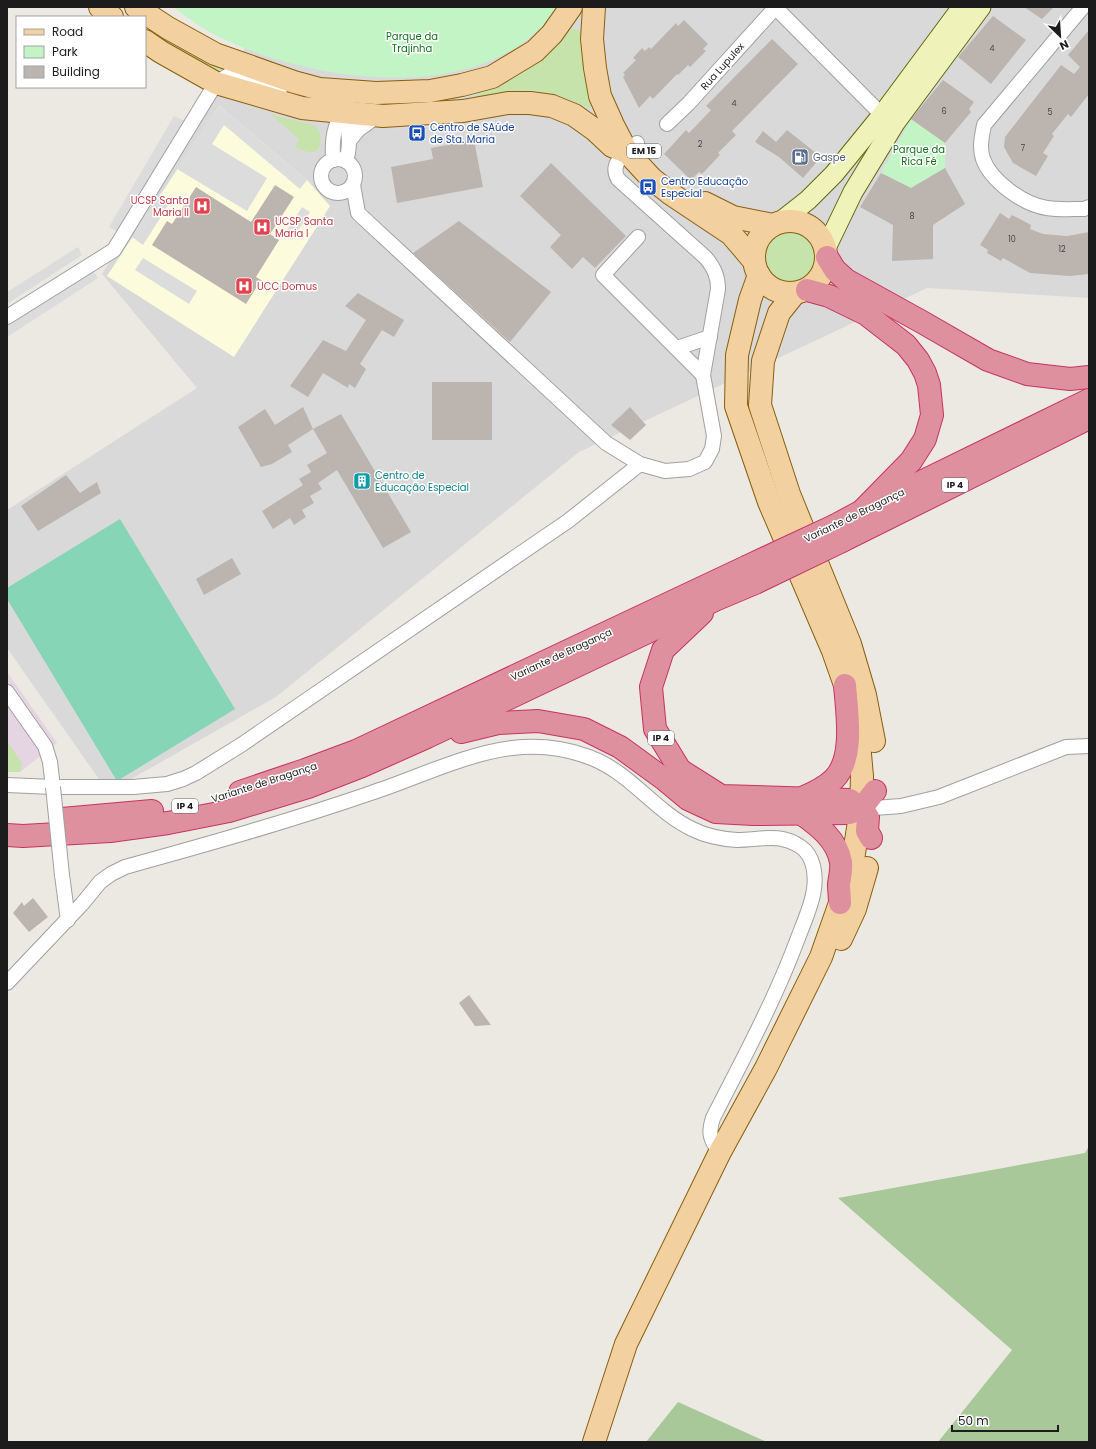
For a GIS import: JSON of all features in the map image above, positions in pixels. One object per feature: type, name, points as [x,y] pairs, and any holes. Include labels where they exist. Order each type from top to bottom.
[{"type":"highway","points":[[826,253],[835,270],[846,280],[988,360],[1027,374],[1070,379],[1089,377]]},
{"type":"highway","points":[[801,292],[828,296],[866,314],[906,345],[918,360],[929,385],[932,414],[925,439],[911,461],[862,511]]},
{"type":"highway","name":"Variante de Bragança","points":[[839,533],[862,511],[1089,400]]},
{"type":"highway","name":"Variante de Bragança","points":[[7,821],[44,821],[164,810],[225,797],[298,773],[356,751],[750,575],[1089,418]]},
{"type":"highway","name":"Variante de Bragança","points":[[7,835],[23,836],[110,831],[168,823],[229,811],[308,787],[362,766],[427,737],[717,599],[750,575]]},
{"type":"highway","name":"IP 4","points":[[717,599],[663,650],[651,687],[655,728],[680,770],[720,796],[802,807],[850,800],[870,803]]},
{"type":"highway","name":"IP 4","points":[[802,807],[818,791],[835,778],[844,760],[848,737],[845,685]]},
{"type":"highway","points":[[427,737],[439,742],[466,730],[504,722],[538,721],[584,729],[620,746],[688,799],[716,812],[753,814],[802,807],[816,824],[827,834],[836,847],[841,863],[839,886],[840,903]]},
{"type":"highway","points":[[870,803],[867,831],[871,838]]},
{"type":"main road","points":[[100,7],[111,16]]},
{"type":"main road","points":[[136,7],[168,28],[215,54],[294,82],[320,89],[376,93],[430,91],[492,77],[535,51],[555,29],[571,7]]},
{"type":"main road","name":"EM 15","points":[[594,7],[598,34]]},
{"type":"main road","name":"EM 15","points":[[608,7],[598,34],[592,39],[600,96],[608,97],[613,125],[632,148],[652,179],[731,234],[756,268],[765,284],[774,290],[784,293],[801,292]]},
{"type":"main road","points":[[555,29],[581,24],[598,34]]},
{"type":"main road","points":[[146,42],[161,52],[216,83],[302,108],[378,116],[463,111],[508,103],[530,103],[552,106],[574,115],[595,130],[612,146],[632,148]]},
{"type":"main road","points":[[574,115],[591,112],[608,97]]},
{"type":"main road","name":"EM 15","points":[[632,148],[668,179],[709,206],[733,217],[777,224],[791,221],[803,223],[813,228],[821,237],[826,253]]},
{"type":"main road","points":[[777,224],[765,231],[758,240],[754,250],[756,268],[737,355],[736,406],[769,502],[833,651],[845,685],[854,720],[862,776],[870,803]]},
{"type":"main road","points":[[594,1442],[626,1344],[720,1152],[766,1068],[821,957],[852,866],[870,803],[875,750],[865,695],[850,644],[789,494],[760,405],[763,361],[779,313],[801,292],[815,284],[826,267],[826,253]]},
{"type":"main road","points":[[720,1152],[774,1072],[831,963],[855,909],[867,867],[871,838]]},
{"type":"street","name":"Rua Lupulex","points":[[667,124],[689,103],[775,7],[882,115]]},
{"type":"street","points":[[777,224],[808,200],[834,174],[882,115],[962,7]]},
{"type":"street","points":[[826,253],[841,214],[895,123],[981,7]]},
{"type":"street","points":[[1083,7],[984,125],[980,144],[983,159],[995,179],[1030,203],[1047,208],[1084,209],[1089,207]]},
{"type":"street","points":[[7,317],[114,250],[216,83],[232,73],[278,87],[294,82],[305,94],[330,101],[343,113],[346,119],[349,152],[339,160],[324,166],[321,176],[324,186],[332,192],[339,193],[349,189],[353,185]]},
{"type":"street","points":[[333,137],[339,119],[350,106],[363,102],[412,102],[467,94],[492,77]]},
{"type":"street","points":[[313,109],[327,124],[333,137],[339,160],[354,168],[356,174],[353,185],[357,209]]},
{"type":"street","points":[[349,141],[358,130],[378,116]]},
{"type":"street","points":[[841,214],[843,194],[847,182],[862,159],[862,154],[857,145]]},
{"type":"street","points":[[339,193],[346,204],[357,209],[606,443],[640,464],[664,471],[689,469],[705,462],[712,449],[714,436],[703,375],[718,289],[718,281],[714,268],[706,258],[618,179],[614,170],[615,165],[632,148]]},
{"type":"street","points":[[638,237],[603,275],[703,375]]},
{"type":"street","points":[[677,348],[710,337]]},
{"type":"street","points":[[7,785],[53,787],[151,786],[183,779],[196,773],[241,745],[568,521],[640,464]]},
{"type":"street","points":[[7,692],[45,746],[50,762],[68,920]]},
{"type":"street","points":[[7,983],[68,920],[100,882],[111,874],[125,867],[292,819],[486,753],[510,748],[535,746],[583,754],[602,762],[619,772],[678,823],[698,832],[719,838],[738,840],[772,837],[789,840],[804,849],[812,861],[814,891],[790,960],[775,995],[713,1118],[710,1129],[711,1140],[720,1152]]},
{"type":"street","points":[[870,803],[901,806],[939,797],[1066,747],[1089,746]]},
{"type":"shaded area","points":[[284,7],[1089,7],[1089,298],[927,288],[579,452],[276,697],[108,792],[7,648],[7,510],[197,388],[102,274],[245,48]]},
{"type":"shaded area","points":[[219,106],[307,180],[330,206],[234,357],[107,276]]},
{"type":"shaded area","points":[[219,106],[307,180],[300,189],[224,125],[212,144],[267,178],[247,211],[177,169]]},
{"type":"shaded area","points":[[498,115],[442,126],[389,129],[385,123]]},
{"type":"shaded area","points":[[174,116],[185,121],[118,232],[109,227]]},
{"type":"shaded area","points":[[159,196],[169,204],[143,245],[132,237]]},
{"type":"shaded area","points":[[302,207],[310,212],[292,240],[284,235]]},
{"type":"shaded area","points":[[78,247],[82,255],[7,304],[7,292]]},
{"type":"shaded area","points":[[143,258],[197,291],[189,304],[135,270]]},
{"type":"shaded area","points":[[92,270],[98,278],[7,337],[7,324]]},
{"type":"shaded area","points":[[7,672],[57,743],[20,772],[7,772]]},
{"type":"green space","name":"Parque da Trajinha","points":[[173,7],[558,7],[527,39],[489,61],[445,73],[398,78],[350,75],[302,66],[258,53],[213,34]]},
{"type":"green space","points":[[146,26],[254,80],[253,86],[211,69],[146,33]]},
{"type":"green space","points":[[568,28],[579,30],[583,34],[593,106],[589,108],[552,94],[531,90],[511,91],[457,102],[471,98],[489,88]]},
{"type":"green space","points":[[270,114],[315,126],[319,132],[321,140],[317,151],[304,151],[295,147],[299,139]]},
{"type":"green space","name":"Parque da Rica Fé","points":[[911,119],[945,143],[945,168],[911,188],[881,173]]},
{"type":"green space","points":[[792,228],[803,230],[812,236],[818,245],[820,256],[818,267],[812,276],[803,282],[792,284],[781,282],[772,276],[766,267],[764,256],[766,245],[772,236],[781,230]]},
{"type":"green space","points":[[120,519],[235,709],[117,781],[7,599],[7,588]]},
{"type":"green space","points":[[7,741],[22,763],[20,772],[7,772]]},
{"type":"green space","points":[[1089,1146],[1089,1442],[938,1442],[1012,1350],[838,1198],[1085,1153]]},
{"type":"green space","points":[[678,1402],[767,1442],[646,1442]]},
{"type":"building","points":[[1024,7],[1054,7],[1042,19]]},
{"type":"building","points":[[993,16],[1026,40],[991,84],[958,57]]},
{"type":"building","points":[[684,20],[708,44],[703,49],[706,51],[690,67],[688,65],[678,75],[677,74],[653,99],[650,96],[639,108],[623,77],[625,75],[623,73],[636,60],[633,58],[642,48],[645,51],[649,47],[651,49],[676,23],[678,26]]},
{"type":"building","points":[[1089,30],[1089,94],[1071,117],[1068,114],[1052,134],[1054,136],[1043,153],[1048,156],[1036,176],[1013,163],[1004,147],[1005,137],[1061,65],[1074,74],[1080,67],[1068,55]]},
{"type":"building","points":[[772,39],[798,64],[732,131],[736,135],[718,153],[720,155],[702,174],[699,172],[691,180],[664,154],[686,130],[689,133],[711,110],[706,106]]},
{"type":"building","points":[[943,80],[974,102],[969,109],[971,112],[945,143],[911,119]]},
{"type":"building","name":"Gaspe","points":[[787,130],[821,157],[803,178],[779,157],[755,142],[763,131],[776,142]]},
{"type":"building","points":[[474,140],[483,187],[397,203],[391,167],[433,159],[431,148]]},
{"type":"building","points":[[551,163],[626,236],[595,268],[583,257],[572,269],[550,247],[561,235],[520,196]]},
{"type":"building","points":[[945,168],[965,204],[933,225],[933,259],[892,261],[893,225],[860,207],[881,173],[911,188]]},
{"type":"building","points":[[275,185],[294,197],[270,234],[279,240],[256,277],[261,280],[246,304],[152,245],[167,221],[172,224],[196,187],[251,222]]},
{"type":"building","points":[[1000,213],[1009,219],[1012,215],[1031,225],[1030,229],[1043,234],[1067,236],[1089,232],[1089,274],[1070,276],[1030,273],[1003,258],[1001,261],[987,253],[988,250],[980,245]]},
{"type":"building","points":[[459,221],[551,292],[510,342],[413,253]]},
{"type":"building","points":[[358,293],[404,320],[394,337],[382,330],[360,364],[366,369],[355,388],[349,384],[348,388],[323,373],[308,397],[290,386],[323,340],[346,351],[366,320],[345,306]]},
{"type":"building","points":[[432,382],[492,382],[492,440],[432,440]]},
{"type":"building","points":[[303,407],[313,429],[288,445],[292,452],[272,464],[261,467],[238,427],[265,409],[275,425]]},
{"type":"building","points":[[630,407],[646,425],[630,440],[611,425]]},
{"type":"building","name":"Centro de Educação Especial","points":[[341,414],[411,532],[383,548],[337,470],[318,483],[322,489],[310,496],[314,503],[302,510],[306,517],[294,525],[290,518],[273,529],[262,511],[303,485],[299,479],[311,472],[307,465],[327,453],[313,429]]},
{"type":"building","points":[[66,475],[80,493],[97,482],[101,493],[38,531],[21,506]]},
{"type":"building","points":[[232,558],[241,574],[204,595],[196,579]]},
{"type":"building","points":[[33,898],[48,917],[29,932],[13,913],[22,902],[24,906]]},
{"type":"building","points":[[469,995],[491,1025],[475,1026],[459,1003]]},
{"type":"place","name":"Centro de SAúde de Sta. Maria","points":[[417,133]]},
{"type":"place","name":"Gaspe","points":[[800,157]]},
{"type":"place","name":"Centro Educação Especial","points":[[648,187]]},
{"type":"place","name":"UCSP Santa Maria II","points":[[202,206]]},
{"type":"place","name":"UCSP Santa Maria I","points":[[262,227]]},
{"type":"place","name":"UCC Domus","points":[[244,286]]},
{"type":"place","name":"Centro de Educação Especial","points":[[362,481]]}]
